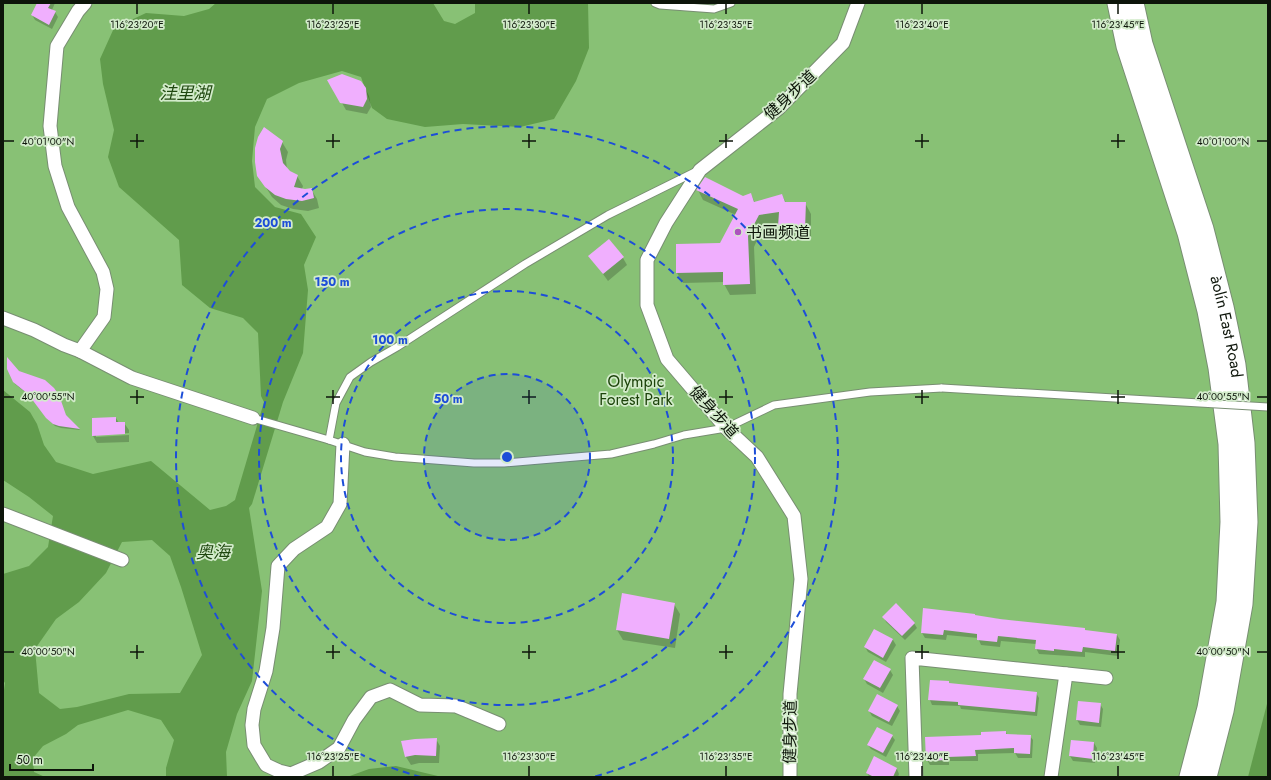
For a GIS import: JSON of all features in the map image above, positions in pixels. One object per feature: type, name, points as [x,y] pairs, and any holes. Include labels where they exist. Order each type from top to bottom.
[{"type":"main road","name":"àolín East Road","points":[[1117,3],[1126,46],[1187,233],[1207,311],[1218,368],[1228,444],[1230,522],[1226,602],[1207,708],[1189,777]]},
{"type":"main road","name":"àolín East Road","points":[[1134,3],[1143,44],[1204,228],[1224,307],[1236,365],[1245,443],[1248,522],[1243,604],[1224,712],[1207,777]]},
{"type":"street","points":[[80,351],[104,317],[107,289],[103,272],[68,207],[55,166],[50,126],[58,46],[78,11],[85,3]]},
{"type":"street","name":"健身步道","points":[[790,777],[790,694],[801,579],[794,516],[757,457],[726,428],[667,359],[647,305],[647,260],[666,223],[700,170],[779,108],[843,43],[858,3]]},
{"type":"street","points":[[3,318],[80,351],[132,378],[253,418]]},
{"type":"street","points":[[343,444],[340,504],[326,527],[294,549],[278,566],[273,628],[261,671],[254,709],[252,725],[254,745],[266,765],[279,771],[291,774],[320,762],[339,748],[354,720],[371,697],[390,690],[420,705],[456,706],[499,724]]},
{"type":"street","points":[[3,514],[122,560]]},
{"type":"street","points":[[916,777],[912,658],[1106,678]]},
{"type":"street","points":[[1051,777],[1066,674]]},
{"type":"lane","points":[[655,3],[660,5],[714,9],[731,3]]},
{"type":"lane","points":[[328,440],[336,403],[350,377],[371,362],[397,347],[525,264],[608,215],[700,170]]},
{"type":"lane","points":[[253,418],[343,444],[365,452],[395,457],[474,463],[504,463],[611,454],[684,435],[726,428],[774,405],[870,392],[942,388],[1268,407]]},
{"type":"green space","name":"Olympic Forest Park","points":[[3,3],[1268,3],[1268,777],[3,777]]},
{"type":"water","name":"洼里湖","points":[[216,3],[433,3],[444,21],[455,24],[475,13],[475,3],[588,3],[589,48],[576,81],[554,119],[520,127],[463,124],[425,127],[387,119],[372,108],[361,77],[342,71],[299,83],[267,99],[255,127],[252,161],[255,187],[275,207],[301,214],[316,237],[304,265],[308,290],[303,353],[283,402],[252,504],[249,508],[262,591],[252,681],[237,714],[226,752],[227,777],[166,777],[166,768],[174,740],[161,720],[128,710],[78,725],[66,734],[43,746],[33,758],[34,772],[45,777],[3,777],[3,697],[5,683],[3,680],[3,574],[29,566],[48,547],[53,516],[29,497],[3,480],[3,390],[30,412],[37,424],[44,445],[56,462],[93,474],[151,461],[210,510],[226,506],[235,500],[264,402],[261,396],[258,333],[243,318],[210,308],[182,285],[179,240],[119,187],[108,157],[114,130],[103,84],[100,59],[114,28],[146,13],[184,16],[209,9]],"holes":[[[152,540],[170,556],[202,655],[180,693],[129,694],[77,707],[60,709],[39,693],[35,649],[56,619],[79,602],[106,573],[122,542]]]},
{"type":"water","points":[[1268,700],[1268,777],[1248,777]]},
{"type":"water","points":[[396,766],[442,777],[347,777],[369,769]]},
{"type":"building","points":[[37,3],[51,3],[48,8],[56,11],[49,25],[31,15]]},
{"type":"building","points":[[342,74],[361,81],[366,88],[367,99],[363,107],[340,103],[327,80]]},
{"type":"building","points":[[264,127],[283,141],[280,149],[283,163],[290,171],[298,175],[294,187],[305,189],[312,188],[314,198],[302,201],[286,199],[275,195],[265,187],[257,176],[255,148],[258,137]]},
{"type":"building","name":"书画频道","points":[[705,177],[743,196],[751,193],[754,202],[782,194],[785,202],[806,202],[805,229],[778,227],[779,212],[759,215],[748,236],[750,284],[723,285],[723,272],[676,273],[676,244],[720,243],[738,209],[696,190]]},
{"type":"building","points":[[609,239],[624,257],[603,274],[588,256]]},
{"type":"building","points":[[7,357],[19,371],[45,380],[54,388],[59,395],[66,415],[80,429],[59,426],[53,424],[46,418],[28,394],[13,382],[7,369]]},
{"type":"building","points":[[116,417],[116,422],[125,422],[125,434],[92,436],[92,418]]},
{"type":"building","points":[[622,593],[675,603],[669,639],[616,630]]},
{"type":"building","points":[[896,603],[915,623],[902,636],[882,617]]},
{"type":"building","points":[[923,608],[975,614],[1000,619],[1085,628],[1085,630],[1117,634],[1115,651],[1083,647],[1082,652],[1054,649],[1054,651],[1035,649],[1036,640],[998,636],[997,642],[977,640],[977,634],[944,630],[943,635],[921,633]]},
{"type":"building","points":[[874,629],[893,639],[883,658],[864,647]]},
{"type":"building","points":[[874,660],[891,669],[880,688],[863,679]]},
{"type":"building","points":[[930,680],[1037,692],[1035,712],[958,705],[958,702],[928,700]]},
{"type":"building","points":[[877,694],[898,705],[889,722],[868,711]]},
{"type":"building","points":[[1078,701],[1101,703],[1099,723],[1076,720]]},
{"type":"building","points":[[877,727],[893,735],[883,753],[867,745]]},
{"type":"building","points":[[1006,731],[1006,734],[1031,735],[1030,754],[1014,753],[1014,748],[975,750],[976,756],[947,757],[947,760],[926,761],[925,737],[981,735],[981,732]]},
{"type":"building","points":[[437,738],[436,756],[415,755],[405,757],[401,741]]},
{"type":"building","points":[[1071,740],[1094,742],[1093,759],[1069,756]]},
{"type":"building","points":[[874,756],[897,768],[893,777],[874,777],[866,773]]},
{"type":"place","name":"书画频道","points":[[738,232]]},
{"type":"water label","name":"奥海","points":[[213,552]]}]
